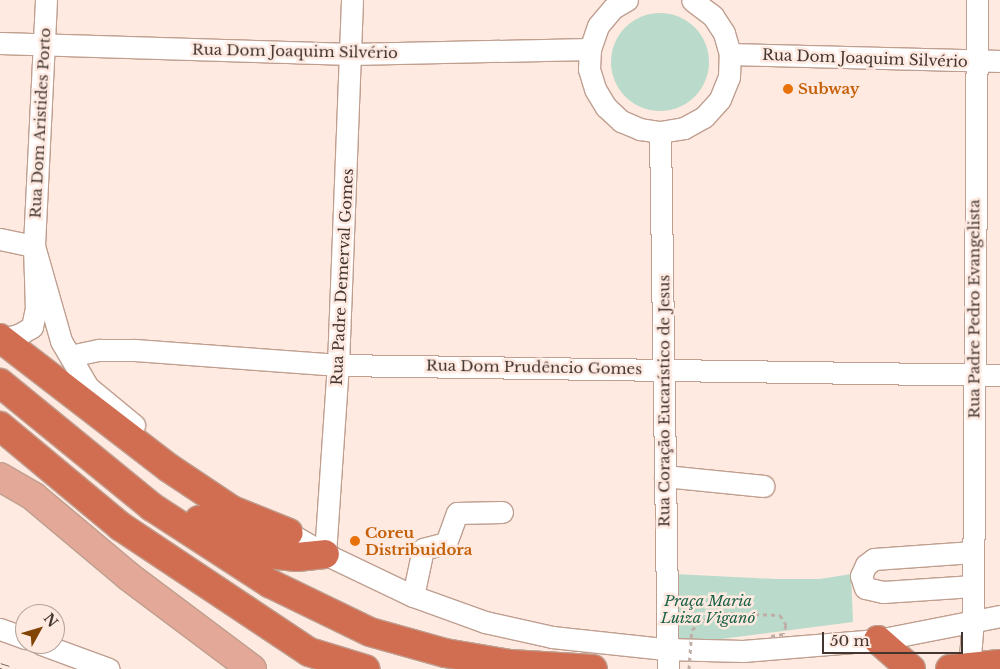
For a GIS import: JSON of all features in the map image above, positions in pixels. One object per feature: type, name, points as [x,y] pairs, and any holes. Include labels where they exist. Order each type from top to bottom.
[{"type":"highway","points":[[1,346],[57,432]]},
{"type":"highway","points":[[1,346],[169,468],[232,510],[289,533]]},
{"type":"highway","points":[[0,383],[57,432],[152,506],[269,583],[370,632],[444,653],[510,664],[593,669]]},
{"type":"highway","points":[[0,426],[120,526],[332,669]]},
{"type":"highway","points":[[152,506],[193,517],[268,554],[325,554]]},
{"type":"highway","points":[[878,640],[911,669]]},
{"type":"highway","points":[[308,652],[365,669]]},
{"type":"highway","points":[[963,669],[1000,664]]},
{"type":"main road","points":[[0,438],[38,458]]},
{"type":"main road","points":[[0,477],[34,497],[128,576],[252,669]]},
{"type":"street","name":"Rua Dom Aristides Porto","points":[[1,346],[32,326],[36,308],[34,246],[46,0]]},
{"type":"street","name":"Rua Padre Demerval Gomes","points":[[325,554],[338,364],[352,0]]},
{"type":"street","points":[[626,0],[613,8],[598,26],[590,49],[593,83],[606,107],[621,121],[640,130],[660,132],[684,128],[704,117],[714,105],[728,77],[730,54],[724,33],[713,16],[692,0]]},
{"type":"street","name":"Rua Padre Pedro Evangelista","points":[[963,669],[973,619],[974,61],[977,0]]},
{"type":"street","name":"Rua Dom Joaquim Silvério","points":[[0,43],[351,54],[590,49]]},
{"type":"street","name":"Rua Dom Joaquim Silvério","points":[[730,54],[1000,61]]},
{"type":"street","name":"Rua Coração Eucarístico de Jesus","points":[[660,132],[665,369],[667,659]]},
{"type":"street","points":[[0,239],[34,246]]},
{"type":"street","name":"Rua Dom Aristides Porto","points":[[34,246],[61,341],[88,387],[161,448],[289,533],[325,554],[413,596],[485,622],[667,659],[878,640],[973,619],[1000,616]]},
{"type":"street","name":"Rua Dom Prudêncio Gomes","points":[[70,356],[99,350],[135,350],[338,364],[1000,375]]},
{"type":"street","points":[[665,476],[763,486]]},
{"type":"street","points":[[413,596],[423,549],[446,543],[457,513],[502,512]]},
{"type":"street","points":[[973,552],[874,559],[866,565],[861,576],[865,588],[883,592],[973,586]]},
{"type":"street","points":[[0,629],[15,634]]},
{"type":"street","points":[[65,653],[109,669]]},
{"type":"path","points":[[689,669],[692,630],[701,621],[723,613],[780,615],[786,625],[783,634],[771,636]]},
{"type":"green space","points":[[660,13],[670,14],[687,21],[701,35],[708,52],[708,72],[701,89],[687,103],[670,110],[660,111],[650,110],[633,103],[619,89],[612,72],[611,62],[612,52],[619,35],[633,21],[650,14]]},
{"type":"green space","name":"Praça Maria Luiza Viganó","points":[[675,574],[776,579],[820,579],[851,574],[853,622],[674,645]]},
{"type":"railway","points":[[0,666],[9,669]]},
{"type":"place","name":"Subway","points":[[788,89]]},
{"type":"place","name":"Coreu Distribuidora","points":[[355,541]]}]
